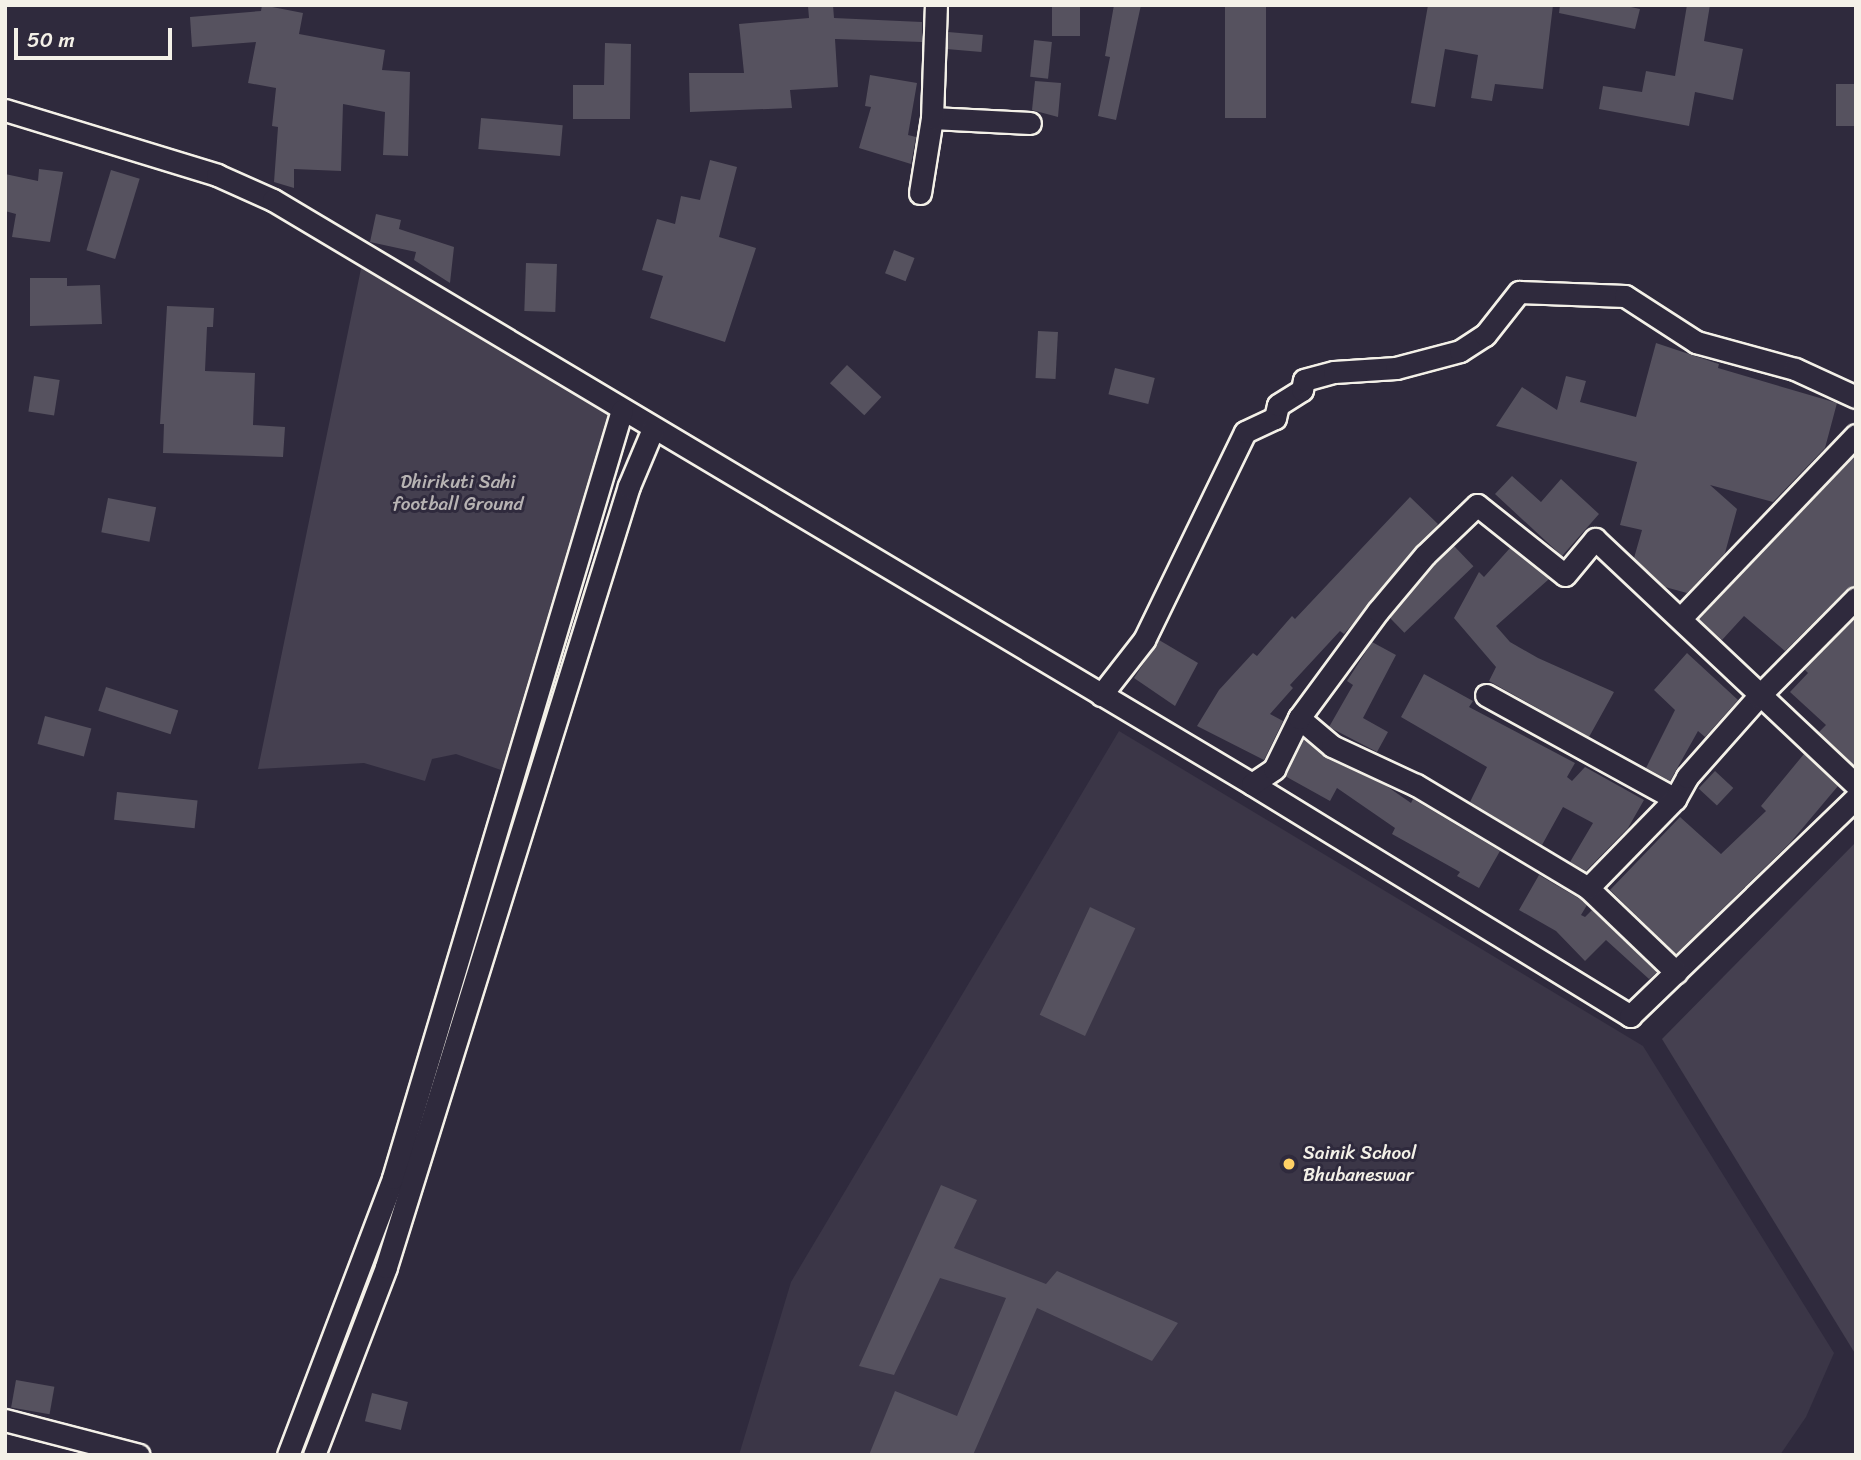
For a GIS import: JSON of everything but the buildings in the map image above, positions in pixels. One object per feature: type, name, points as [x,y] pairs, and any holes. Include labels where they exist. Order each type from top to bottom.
[{"type":"street","points":[[920,193],[932,118],[936,5]]},
{"type":"street","points":[[5,110],[217,175],[273,200],[1252,784],[1630,1016],[1856,797]]},
{"type":"street","points":[[932,118],[1030,123]]},
{"type":"street","points":[[1101,695],[1144,640],[1245,432],[1275,418],[1278,405],[1302,390],[1304,380],[1335,372],[1396,368],[1460,351],[1485,335],[1520,292],[1625,296],[1696,342],[1795,369],[1856,397]]},
{"type":"street","points":[[288,1455],[393,1178],[622,410]]},
{"type":"street","points":[[314,1455],[402,1217],[629,486],[653,429]]},
{"type":"street","points":[[1681,618],[1856,435]]},
{"type":"street","points":[[1252,784],[1274,769],[1299,718],[1394,592],[1478,505],[1565,575],[1595,539],[1681,618],[1758,697],[1856,785]]},
{"type":"street","points":[[1588,888],[1675,799],[1687,777],[1758,697],[1856,598]]},
{"type":"street","points":[[1486,695],[1675,799]]},
{"type":"street","points":[[1299,718],[1332,746],[1416,785],[1588,888],[1676,972]]},
{"type":"street","points":[[5,1420],[139,1455]]},
{"type":"shaded area","name":"Sainik School Bhubaneswar","points":[[1119,731],[1643,1046],[1834,1353],[1806,1417],[1780,1455],[739,1455],[791,1282]]},
{"type":"green space","name":"Dhirikuti Sahi football Ground","points":[[363,259],[628,425],[512,774],[456,754],[432,759],[425,781],[364,763],[258,769]]},
{"type":"green space","points":[[1856,842],[1856,1355],[1662,1039]]},
{"type":"place","name":"Sainik School Bhubaneswar","points":[[1289,1164]]}]
